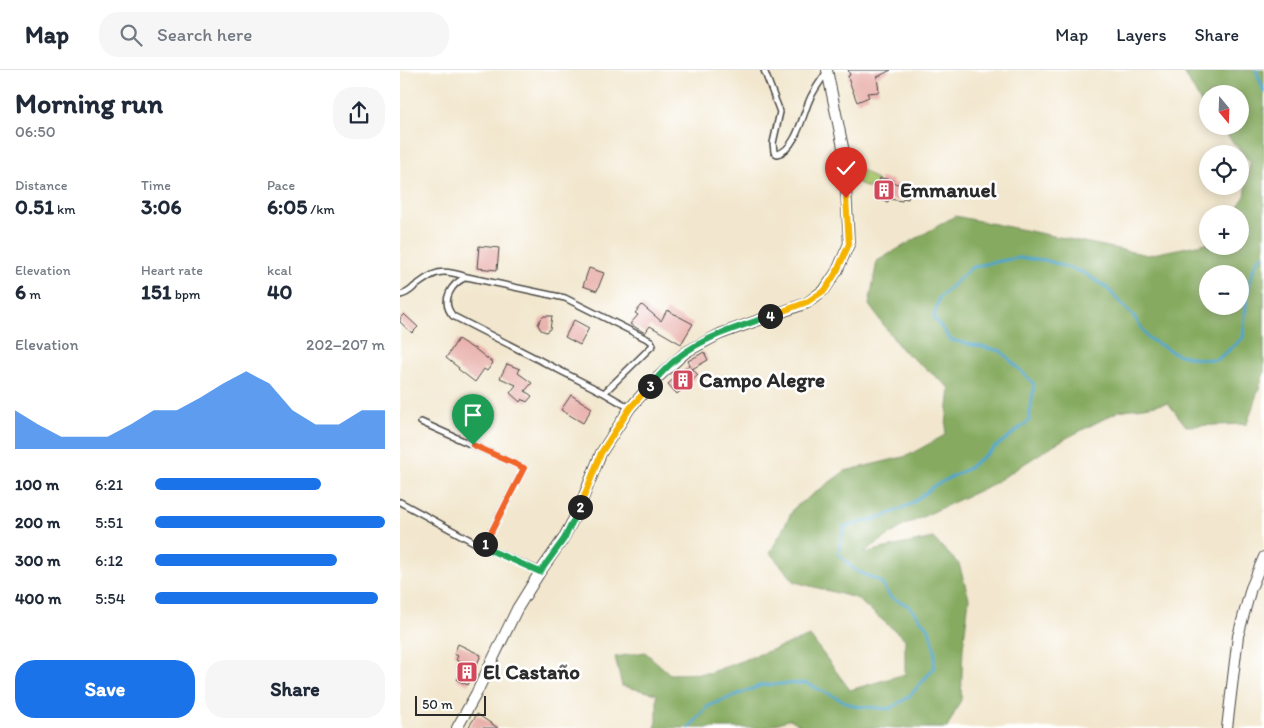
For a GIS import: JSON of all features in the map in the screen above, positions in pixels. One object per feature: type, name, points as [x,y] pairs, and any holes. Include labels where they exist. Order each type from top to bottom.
[{"type":"street","points":[[457,728],[518,609],[540,572],[564,539],[578,511],[601,453],[630,408],[655,380],[686,352],[720,334],[807,302],[825,290],[837,271],[849,244],[844,152],[827,70]]},
{"type":"street","points":[[1227,728],[1238,636],[1251,588],[1264,557]]},
{"type":"lane","points":[[764,70],[780,112],[773,143],[774,152],[777,154],[783,152],[798,133],[810,99],[827,70]]},
{"type":"lane","points":[[400,295],[407,293],[432,275],[449,271],[467,277],[565,298],[651,341],[653,345],[604,393]]},
{"type":"lane","points":[[467,277],[460,280],[447,295],[446,304],[453,316],[630,408]]},
{"type":"lane","points":[[421,422],[524,468],[483,547]]},
{"type":"lane","points":[[400,502],[483,547],[540,572]]},
{"type":"green space","points":[[1183,70],[1264,70],[1264,373],[1247,424],[1186,426],[1168,403],[1119,411],[1055,444],[993,484],[903,526],[862,553],[933,538],[959,564],[969,598],[963,648],[961,700],[947,728],[805,728],[790,719],[765,728],[655,728],[657,722],[657,694],[622,686],[615,657],[645,652],[670,674],[708,673],[810,636],[850,690],[905,674],[905,639],[856,598],[795,582],[770,553],[794,508],[845,471],[907,456],[945,435],[950,388],[901,349],[869,305],[877,261],[955,216],[1148,255],[1199,245],[1199,255],[1249,255],[1249,205],[1239,205],[1245,195],[1249,195],[1249,145],[1235,145],[1227,135],[1249,135],[1249,85],[1199,85],[1199,99]]},
{"type":"green space","points":[[852,163],[877,180],[875,189],[866,187],[854,180]]},
{"type":"building","points":[[848,70],[891,70],[877,77],[879,92],[867,93],[869,97],[857,102],[849,81],[848,76],[850,75]]},
{"type":"building","points":[[880,178],[893,180],[892,183],[914,186],[913,195],[909,194],[908,199],[903,198],[902,201],[889,199],[888,202],[876,199]]},
{"type":"building","points":[[479,246],[499,248],[497,270],[477,268]]},
{"type":"building","points":[[589,268],[604,273],[597,291],[583,286]]},
{"type":"building","points":[[642,305],[661,321],[667,310],[693,324],[681,344],[650,326],[645,333],[630,324],[638,315],[635,313]]},
{"type":"building","points":[[404,314],[418,327],[412,333],[400,322],[400,318]]},
{"type":"building","points":[[544,316],[552,316],[550,329],[546,332],[541,330],[538,325]]},
{"type":"building","points":[[574,320],[589,328],[580,345],[565,337]]},
{"type":"building","points":[[458,339],[474,348],[493,363],[487,371],[484,369],[475,382],[446,358]]},
{"type":"building","points":[[704,352],[708,360],[692,369],[688,361]]},
{"type":"building","points":[[507,364],[520,369],[518,373],[532,383],[525,391],[532,396],[527,402],[522,399],[520,402],[510,393],[516,385],[500,378]]},
{"type":"building","name":"Campo Alegre","points":[[689,365],[698,375],[677,394],[668,384]]},
{"type":"building","points":[[571,395],[592,408],[583,423],[561,410]]},
{"type":"building","name":"El Castaño","points":[[458,644],[481,655],[468,685],[457,680],[464,664],[456,660],[458,656],[454,654]]},
{"type":"building","points":[[477,714],[498,728],[468,728]]},
{"type":"waterway","points":[[1256,70],[1264,92]]},
{"type":"waterway","points":[[689,728],[708,706],[762,685],[806,683],[854,706],[889,709],[909,697],[934,668],[935,651],[929,629],[909,606],[890,597],[880,581],[856,571],[838,554],[844,527],[885,516],[911,504],[934,486],[967,469],[1029,421],[1034,384],[1001,351],[951,340],[934,318],[939,298],[971,268],[1018,258],[1045,260],[1082,272],[1106,287],[1135,318],[1148,338],[1176,354],[1199,359],[1217,360],[1243,338],[1250,280],[1257,262],[1264,255]]},
{"type":"place","name":"Emmanuel","points":[[884,190]]},
{"type":"place","name":"Campo Alegre","points":[[683,380]]},
{"type":"place","name":"El Castaño","points":[[467,672]]},
{"type":"route","points":[[473,445],[524,468],[483,547],[540,572],[564,539],[578,511],[601,453],[617,427],[630,408],[674,361],[686,352],[720,334],[807,302],[825,290],[837,271],[849,244],[846,198]]}]
